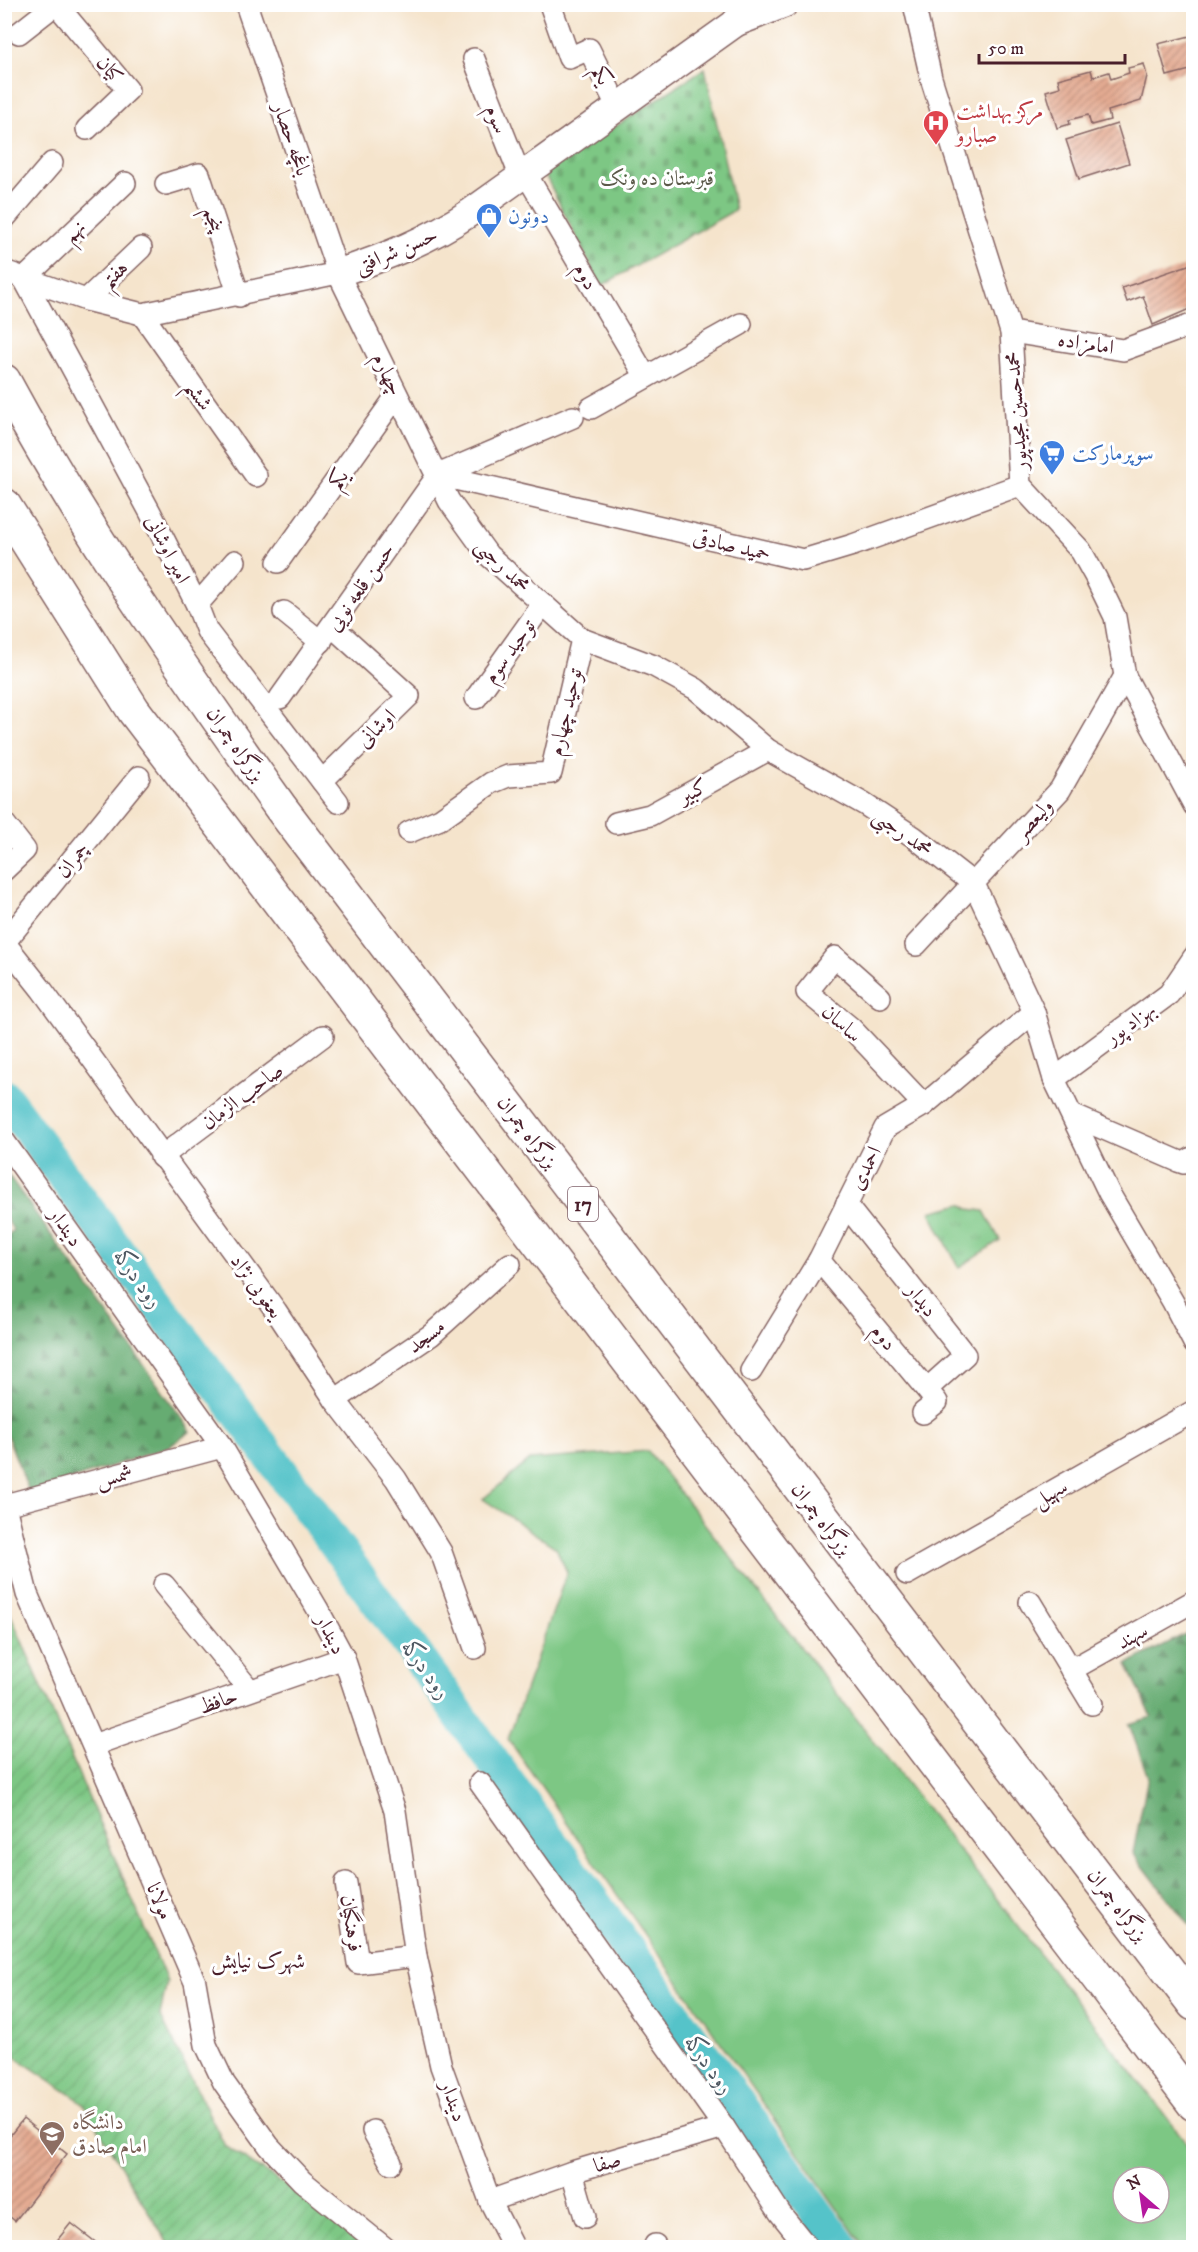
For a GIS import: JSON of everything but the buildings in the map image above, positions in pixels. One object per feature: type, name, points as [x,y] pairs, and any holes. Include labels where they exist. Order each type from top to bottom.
[{"type":"highway","name":"بزرگراه چمران","points":[[4,381],[48,461],[150,623],[281,808],[1194,2004]]},
{"type":"highway","points":[[4,504],[134,711],[1194,2104]]},
{"type":"street","points":[[19,33],[56,4]]},
{"type":"street","name":"کیان","points":[[56,4],[128,90],[87,129]]},
{"type":"street","name":"باغچه حصار","points":[[246,4],[338,273]]},
{"type":"street","name":"یکم","points":[[550,4],[569,58],[589,49],[618,108]]},
{"type":"street","name":"حسن شرافتی","points":[[14,275],[86,300],[142,314],[239,296],[338,273],[396,253],[443,231],[523,176],[618,108],[742,14],[784,4]]},
{"type":"street","points":[[896,4],[906,14],[924,53]]},
{"type":"street","points":[[914,4],[924,53]]},
{"type":"street","name":"محمدحسین مجیدپور","points":[[924,53],[1011,332],[1020,485],[1081,551],[1096,578],[1115,617],[1125,676],[1194,806]]},
{"type":"street","name":"سوم","points":[[474,59],[523,176]]},
{"type":"street","points":[[4,219],[52,163]]},
{"type":"street","name":"پنجم","points":[[166,184],[199,174],[239,296]]},
{"type":"street","name":"دوم","points":[[523,176],[646,377]]},
{"type":"street","name":"نهم","points":[[14,275],[125,183]]},
{"type":"street","name":"هفتم","points":[[86,300],[141,248]]},
{"type":"street","name":"چهارم","points":[[338,273],[438,475]]},
{"type":"street","name":"امیر اوشانی","points":[[14,275],[197,605],[207,632],[338,802]]},
{"type":"street","name":"ششم","points":[[142,314],[256,476]]},
{"type":"street","points":[[438,475],[582,412],[741,324]]},
{"type":"street","name":"امامزاده","points":[[1011,332],[1123,350],[1194,324]]},
{"type":"street","name":"یکم","points":[[278,562],[398,395]]},
{"type":"street","name":"حمید صادقی","points":[[438,475],[802,560],[853,546],[1020,485]]},
{"type":"street","name":"محمد رجبی","points":[[438,475],[449,501],[488,555],[582,639],[654,666],[696,689],[768,750],[864,804],[914,837],[974,884],[1034,1012],[1054,1078],[1109,1193],[1183,1301],[1194,1343]]},
{"type":"street","name":"حسن قلعه نویی","points":[[280,698],[438,475]]},
{"type":"street","points":[[197,605],[235,561]]},
{"type":"street","name":"توحید سوم","points":[[476,698],[543,604]]},
{"type":"street","points":[[284,612],[327,634]]},
{"type":"street","name":"اوشانی","points":[[322,781],[409,696],[327,634]]},
{"type":"street","name":"توحید چهارم","points":[[409,832],[440,819],[490,783],[508,776],[551,773],[582,639]]},
{"type":"street","name":"ولیعصر","points":[[916,945],[1060,790],[1125,676]]},
{"type":"street","name":"کبیر","points":[[616,823],[650,814],[768,750]]},
{"type":"street","name":"چمران","points":[[5,942],[139,777]]},
{"type":"street","points":[[4,823],[25,849],[4,870]]},
{"type":"street","name":"یعغوبی نژاد","points":[[5,942],[276,1311],[335,1400],[396,1479],[441,1552],[475,1648]]},
{"type":"street","name":"ساسان","points":[[880,997],[835,957],[807,992],[850,1028],[924,1105]]},
{"type":"street","name":"بهزاد پور","points":[[1054,1078],[1169,994],[1194,957]]},
{"type":"street","name":"احمدی","points":[[751,1371],[819,1260],[885,1128],[924,1105],[1034,1012]]},
{"type":"street","name":"صاحب الزمان","points":[[161,1157],[323,1036]]},
{"type":"street","points":[[1072,1115],[1178,1161],[1184,1163],[1194,1157]]},
{"type":"street","name":"دیندار","points":[[4,1140],[222,1447],[344,1658],[395,1810],[416,1956],[441,2066],[490,2201],[514,2247]]},
{"type":"street","name":"دیدار","points":[[846,1205],[965,1355],[927,1389]]},
{"type":"street","name":"دوم","points":[[819,1260],[927,1389]]},
{"type":"street","name":"مسجد","points":[[335,1400],[431,1335],[510,1264]]},
{"type":"street","points":[[923,1413],[937,1402],[927,1389]]},
{"type":"street","name":"سهیل","points":[[907,1574],[1194,1411]]},
{"type":"street","name":"شمس","points":[[5,1504],[222,1447]]},
{"type":"street","name":"مولانا","points":[[5,1504],[27,1594],[195,1982],[207,2045],[224,2083],[269,2146],[302,2181],[385,2247]]},
{"type":"street","points":[[164,1585],[249,1689]]},
{"type":"street","name":"سهند","points":[[1071,1670],[1194,1601]]},
{"type":"street","points":[[1030,1602],[1092,1704]]},
{"type":"street","name":"حافظ","points":[[93,1745],[249,1689],[344,1658]]},
{"type":"street","points":[[480,1783],[724,2127],[800,2246]]},
{"type":"street","name":"فرهنگیان","points":[[346,1883],[357,1963],[416,1956]]},
{"type":"street","name":"صفا","points":[[490,2201],[572,2172],[724,2127]]},
{"type":"street","points":[[374,2131],[391,2163]]},
{"type":"street","points":[[572,2172],[585,2217]]},
{"type":"green space","name":"قبرستان ده ونک","points":[[705,68],[735,210],[601,286],[544,173]]},
{"type":"green space","points":[[4,1169],[191,1431],[170,1446],[30,1494],[5,1430],[4,1239],[13,1230],[5,1216]]},
{"type":"green space","points":[[961,1204],[969,1209],[984,1211],[1000,1240],[959,1268],[930,1212]]},
{"type":"green space","points":[[648,1451],[1193,2151],[1193,2247],[864,2247],[508,1739],[567,1572],[556,1548],[483,1499],[530,1460]]},
{"type":"green space","points":[[4,1599],[167,1981],[160,2015],[225,2146],[380,2247],[170,2247],[82,2102],[5,2050]]},
{"type":"green space","points":[[1193,1630],[1193,1931],[1133,1853],[1148,1777],[1129,1724],[1152,1717],[1127,1664]]},
{"type":"waterway","name":"رود درکه","points":[[4,1096],[402,1635],[842,2248]]},
{"type":"place","name":"مرکز بهداشت صبارو","points":[[936,146]]},
{"type":"place","name":"دونون","points":[[489,239]]},
{"type":"place","name":"سوپرمارکت","points":[[1052,476]]},
{"type":"place","name":"دانشگاه امام صادق","points":[[52,2157]]},
{"type":"district","name":"شهرک نیایش","points":[[258,1960]]}]
